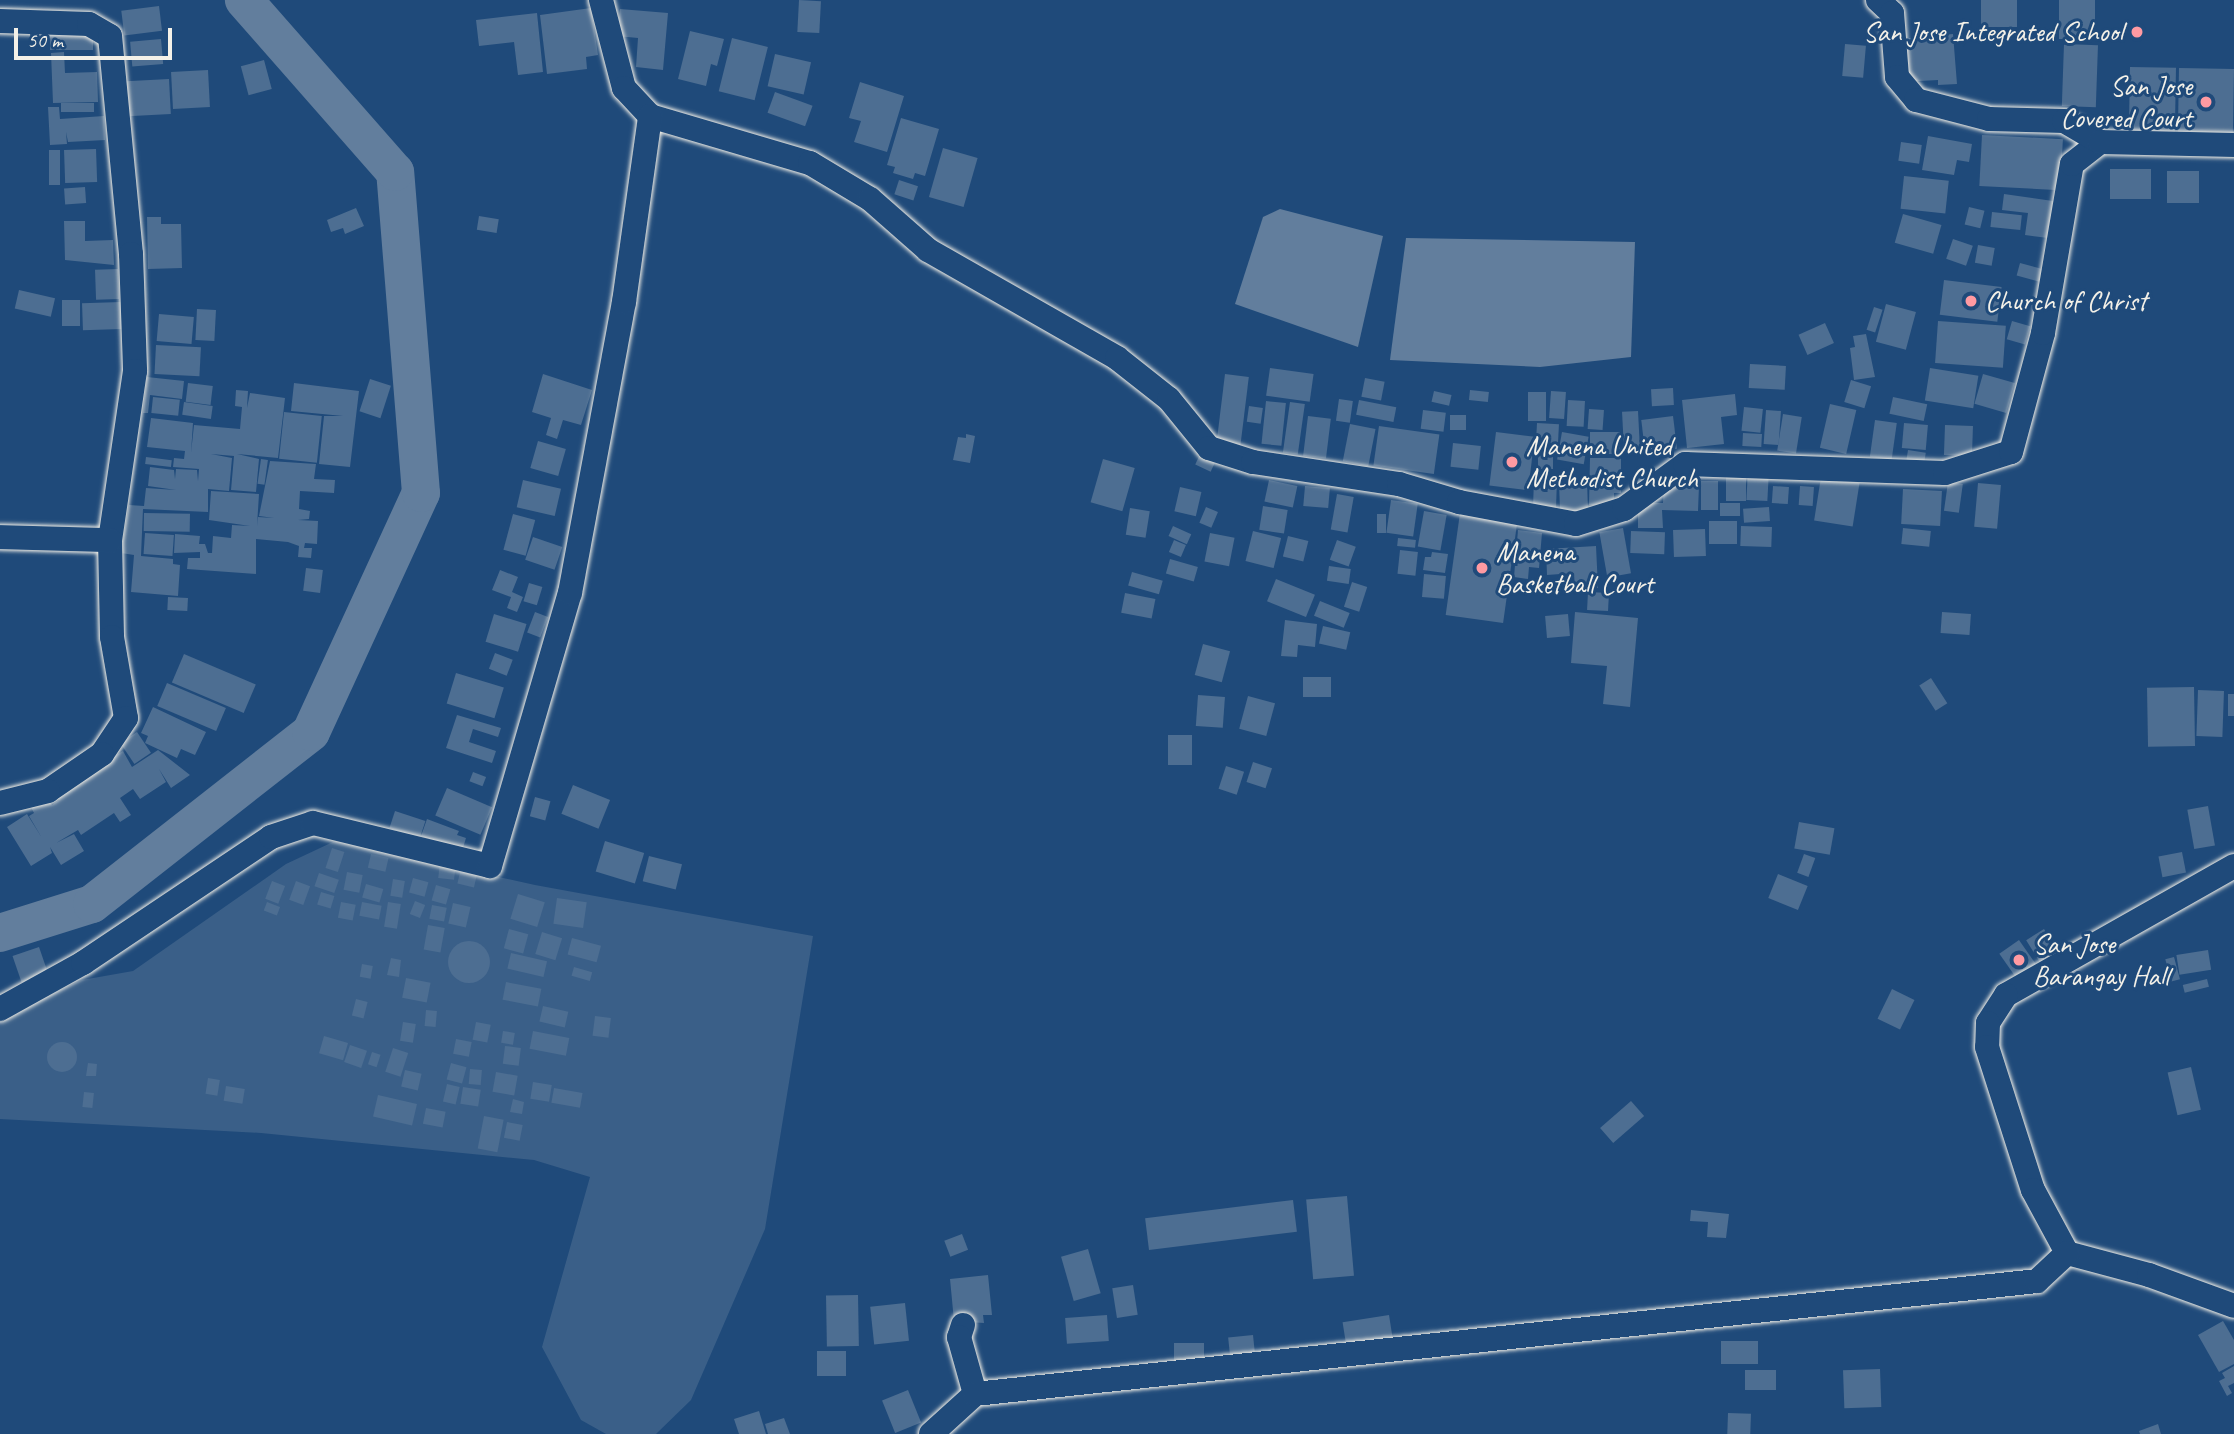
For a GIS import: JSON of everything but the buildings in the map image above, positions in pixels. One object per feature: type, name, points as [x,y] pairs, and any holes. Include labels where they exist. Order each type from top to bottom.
[{"type":"street","points":[[601,0],[624,88],[650,116],[810,163],[870,199],[928,250],[1117,358],[1169,399],[1209,448],[1253,462],[1399,484],[1460,502],[1576,524],[1625,509],[1685,464],[1945,473],[2011,452],[2043,332],[2072,164],[2100,142]]},
{"type":"street","points":[[1878,0],[1892,13],[1897,77],[1916,100],[1990,119],[2064,121],[2100,142],[2234,145]]},
{"type":"street","points":[[0,21],[89,24],[102,28],[114,47],[135,371],[110,540],[112,637],[126,718],[102,754],[48,791],[0,803]]},
{"type":"street","points":[[0,1009],[83,963],[271,837],[313,823],[490,866],[570,593],[624,302],[650,116]]},
{"type":"street","points":[[0,537],[110,540]]},
{"type":"street","points":[[2234,866],[2006,995],[1988,1023],[1987,1047],[2033,1191],[2067,1252],[2161,1278],[2234,1306]]},
{"type":"street","points":[[931,1434],[975,1394],[2037,1281],[2067,1252]]},
{"type":"street","points":[[963,1325],[959,1337],[975,1394]]},
{"type":"shaded area","points":[[1280,209],[1383,236],[1358,347],[1235,304],[1263,217]]},
{"type":"shaded area","points":[[1406,238],[1635,242],[1631,357],[1540,367],[1390,360]]},
{"type":"shaded area","points":[[335,841],[535,885],[813,936],[765,1229],[691,1400],[656,1434],[606,1434],[581,1420],[542,1347],[590,1177],[534,1160],[261,1133],[0,1119],[0,1018],[82,980],[133,971],[286,864]]},
{"type":"waterway","points":[[0,933],[92,904],[311,732],[421,493],[395,172],[244,0]]},
{"type":"place","name":"San Jose Integrated School","points":[[2137,32]]},
{"type":"place","name":"San Jose Covered Court","points":[[2206,102]]},
{"type":"place","name":"Church of Christ","points":[[1971,301]]},
{"type":"place","name":"Manena United Methodist Church","points":[[1512,462]]},
{"type":"place","name":"Manena Basketball Court","points":[[1482,568]]},
{"type":"place","name":"San Jose Barangay Hall","points":[[2019,960]]}]
